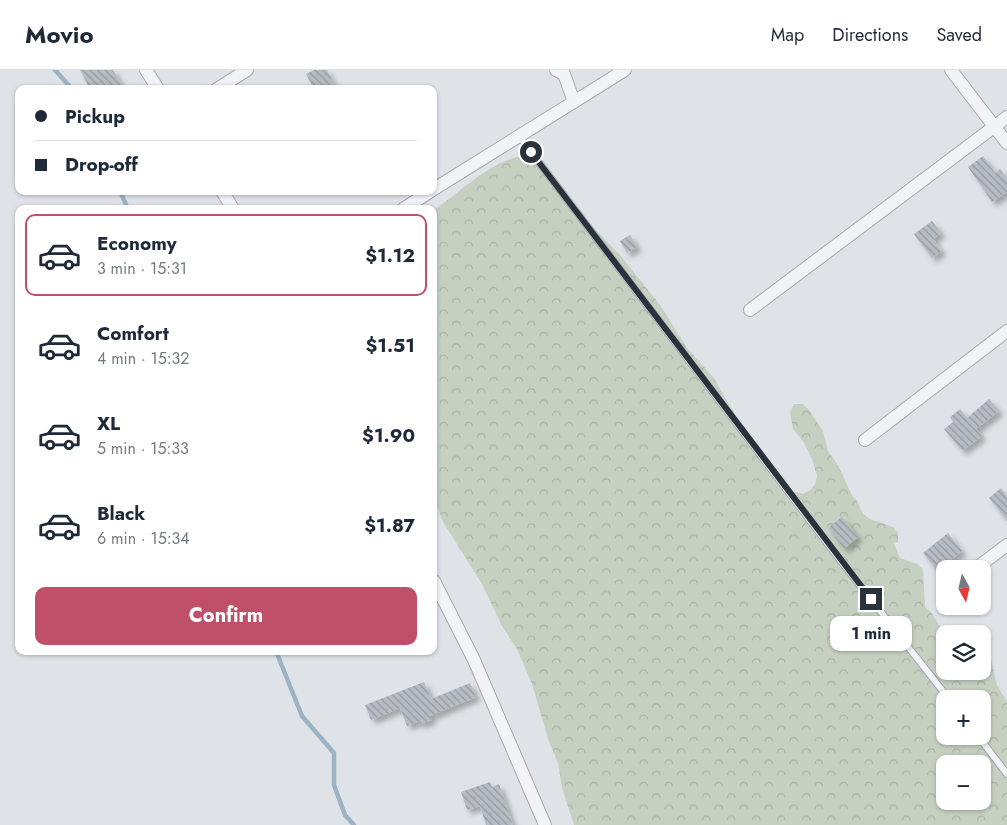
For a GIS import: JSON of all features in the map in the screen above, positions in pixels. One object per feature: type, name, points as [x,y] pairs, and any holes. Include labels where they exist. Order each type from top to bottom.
[{"type":"street","points":[[146,70],[155,85]]},
{"type":"street","points":[[223,85],[246,70]]},
{"type":"street","points":[[437,187],[625,70]]},
{"type":"street","points":[[951,70],[1007,143]]},
{"type":"street","points":[[564,71],[574,102]]},
{"type":"street","points":[[750,310],[1007,117]]},
{"type":"street","points":[[409,205],[424,195]]},
{"type":"street","points":[[865,440],[1007,331]]},
{"type":"street","points":[[987,560],[1007,545]]},
{"type":"street","points":[[437,587],[474,660],[545,825]]},
{"type":"lane","points":[[519,136],[837,556],[943,690]]},
{"type":"lane","points":[[985,745],[1007,774]]},
{"type":"green space","points":[[528,155],[536,157],[548,169],[588,222],[620,255],[660,305],[687,348],[714,378],[738,420],[759,446],[773,477],[794,492],[803,494],[815,484],[817,476],[812,459],[804,443],[793,429],[790,412],[794,404],[803,404],[809,410],[823,431],[828,451],[838,465],[863,514],[870,519],[893,527],[898,533],[898,542],[894,543],[900,558],[917,564],[923,569],[925,607],[931,612],[939,625],[936,625],[936,680],[991,680],[991,660],[997,685],[1007,702],[1007,825],[574,825],[562,788],[558,763],[549,742],[532,684],[517,649],[502,626],[482,584],[443,522],[437,505],[437,208],[502,162]]},
{"type":"building","points":[[80,70],[113,70],[122,85],[88,85]]},
{"type":"building","points":[[314,70],[327,70],[334,85],[312,85],[306,74]]},
{"type":"building","points":[[983,156],[995,173],[1000,169],[1007,179],[1007,192],[992,202],[968,167]]},
{"type":"building","points":[[932,221],[941,233],[933,239],[942,251],[932,258],[914,234]]},
{"type":"building","points":[[630,235],[637,247],[627,253],[620,241]]},
{"type":"building","points":[[989,399],[999,411],[976,429],[982,436],[962,451],[944,429],[953,422],[950,417],[960,409],[967,418]]},
{"type":"building","points":[[1001,488],[1007,496],[1007,521],[989,498]]},
{"type":"building","points":[[842,517],[858,537],[844,549],[828,528]]},
{"type":"building","points":[[948,533],[962,551],[951,560],[936,560],[936,570],[923,553]]},
{"type":"building","points":[[424,682],[431,699],[470,683],[476,697],[430,716],[432,720],[420,724],[419,721],[407,726],[400,708],[371,720],[365,705]]},
{"type":"building","points":[[490,782],[492,787],[499,784],[513,825],[486,825],[480,806],[467,810],[461,792]]},
{"type":"waterway","points":[[55,70],[68,85]]},
{"type":"waterway","points":[[122,195],[126,205]]},
{"type":"waterway","points":[[278,655],[302,716],[334,753],[334,785],[345,815],[354,825]]},
{"type":"route","points":[[531,152],[871,599]]}]
